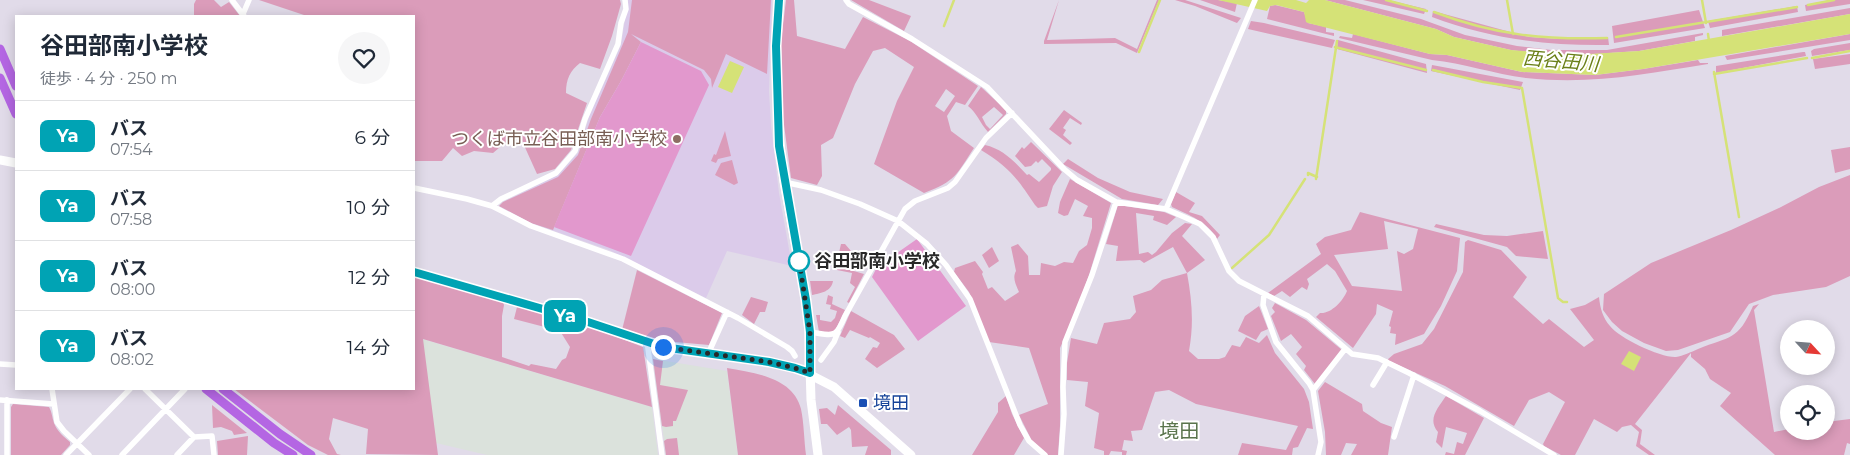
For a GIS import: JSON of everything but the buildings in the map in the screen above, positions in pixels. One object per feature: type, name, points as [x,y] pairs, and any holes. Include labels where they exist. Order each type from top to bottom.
[{"type":"main road","points":[[779,0],[776,46],[779,146],[806,300],[810,332],[810,373],[818,455]]},
{"type":"main road","points":[[0,49],[15,84]]},
{"type":"main road","points":[[0,78],[15,112]]},
{"type":"main road","points":[[0,160],[15,163]]},
{"type":"main road","points":[[415,272],[663,347],[769,362],[810,373],[834,388],[912,455]]},
{"type":"main road","points":[[207,390],[274,443],[293,455]]},
{"type":"main road","points":[[224,390],[280,434],[311,455]]},
{"type":"street","points":[[232,0],[243,15]]},
{"type":"street","points":[[243,15],[249,0]]},
{"type":"street","points":[[492,206],[501,198],[556,173],[575,151],[585,119],[618,44],[621,23],[626,9],[625,0]]},
{"type":"street","points":[[846,0],[849,4],[912,39],[993,93],[1064,169],[1084,185],[1116,202],[1166,209],[1200,224],[1213,236],[1229,271],[1239,281],[1308,316],[1345,349],[1360,356],[1378,358],[1414,375],[1554,455]]},
{"type":"street","points":[[1166,209],[1255,0]]},
{"type":"street","points":[[821,360],[834,342],[845,316],[905,209],[915,201],[948,188],[955,182],[986,138],[1012,113]]},
{"type":"street","points":[[784,182],[845,198],[898,221],[927,244],[946,264],[965,290],[1020,425],[1029,441],[1045,455]]},
{"type":"street","points":[[415,188],[492,206],[531,226],[623,259],[727,312],[787,347],[795,356]]},
{"type":"street","points":[[1061,455],[1064,414],[1065,342],[1090,282],[1116,202]]},
{"type":"street","points":[[1264,294],[1263,305],[1276,342],[1313,390],[1321,442],[1318,455]]},
{"type":"street","points":[[708,354],[727,312]]},
{"type":"street","points":[[810,332],[832,335],[838,332]]},
{"type":"street","points":[[647,341],[662,455]]},
{"type":"street","points":[[1313,390],[1345,349]]},
{"type":"street","points":[[1373,386],[1387,362]]},
{"type":"street","points":[[0,364],[15,365]]},
{"type":"street","points":[[1394,437],[1414,375]]},
{"type":"street","points":[[52,390],[59,425],[89,455]]},
{"type":"street","points":[[66,455],[129,390]]},
{"type":"street","points":[[146,390],[194,437]]},
{"type":"street","points":[[122,455],[184,390]]},
{"type":"street","points":[[0,400],[54,404]]},
{"type":"street","points":[[7,400],[3,434],[7,455]]},
{"type":"street","points":[[177,455],[194,437],[212,436],[214,455]]},
{"type":"shaded area","points":[[196,0],[214,0],[221,7],[229,2],[239,15],[194,15]]},
{"type":"shaded area","points":[[259,0],[620,0],[621,4],[600,69],[580,63],[571,72],[568,79],[566,93],[587,103],[571,150],[555,169],[537,174],[518,132],[493,153],[474,151],[462,156],[453,148],[442,161],[415,161],[415,15],[304,15]]},
{"type":"shaded area","name":"つくば市立谷田部南小学校","points":[[628,0],[772,0],[769,91],[771,125],[779,193],[792,266],[727,251],[706,298],[609,250],[531,223],[499,206],[503,202],[558,175],[578,153],[589,117],[621,45]]},
{"type":"shaded area","points":[[632,0],[771,0],[767,74],[726,54],[712,88],[711,79],[704,70],[631,34],[641,42],[600,117],[553,230],[531,223],[499,206],[503,202],[558,177],[578,155],[591,119],[628,32]]},
{"type":"shaded area","points":[[786,0],[794,0],[797,36],[845,49],[863,17],[910,41],[978,86],[965,105],[956,102],[947,116],[951,131],[974,148],[949,181],[924,193],[874,164],[897,101],[914,67],[885,48],[873,51],[855,84],[833,138],[821,145],[822,176],[817,185],[791,178],[783,117],[781,42]],"holes":[[[946,89],[955,96],[944,112],[935,106]]]},
{"type":"shaded area","points":[[851,0],[869,0],[911,16],[904,31]]},
{"type":"shaded area","points":[[1059,0],[1047,40],[1115,38],[1137,49],[1157,0],[1159,0],[1137,53],[1116,43],[1044,44]]},
{"type":"shaded area","points":[[1175,0],[1185,0],[1241,18],[1237,23]]},
{"type":"shaded area","points":[[1200,0],[1218,0],[1237,3],[1235,12]]},
{"type":"shaded area","points":[[1325,0],[1345,0],[1421,19],[1465,35],[1517,46],[1551,50],[1607,50],[1703,33],[1703,35],[1695,37],[1695,41],[1639,51],[1594,54],[1543,54],[1511,50],[1454,37],[1436,29]]},
{"type":"shaded area","points":[[1363,0],[1388,0],[1426,9],[1424,14]]},
{"type":"shaded area","points":[[1830,0],[1850,0],[1850,4],[1806,11],[1805,5]]},
{"type":"shaded area","points":[[1275,5],[1304,12],[1308,23],[1326,27],[1326,32],[1334,33],[1334,36],[1267,19],[1270,6]]},
{"type":"shaded area","points":[[1797,6],[1798,12],[1710,28],[1708,21]]},
{"type":"shaded area","points":[[1850,8],[1850,14],[1722,36],[1722,30]]},
{"type":"shaded area","points":[[1699,10],[1705,28],[1614,43],[1612,26]]},
{"type":"shaded area","points":[[1433,11],[1529,37],[1559,39],[1608,37],[1609,45],[1564,44],[1497,36],[1454,25],[1432,17]]},
{"type":"shaded area","points":[[1251,21],[1335,40],[1332,48],[1248,29]]},
{"type":"shaded area","points":[[1353,34],[1430,54],[1447,55],[1522,72],[1595,75],[1698,60],[1700,63],[1708,64],[1640,75],[1596,79],[1550,80],[1526,78],[1432,60],[1339,38],[1340,36],[1352,38]]},
{"type":"shaded area","points":[[1850,34],[1850,40],[1727,60],[1725,56]]},
{"type":"shaded area","points":[[1338,40],[1426,64],[1427,73],[1337,49]]},
{"type":"shaded area","points":[[641,42],[701,71],[709,85],[631,256],[554,227],[600,117]]},
{"type":"shaded area","points":[[1850,43],[1850,50],[1812,56],[1811,51],[1814,49]]},
{"type":"shaded area","points":[[1805,52],[1806,56],[1716,73],[1716,66]]},
{"type":"shaded area","points":[[1850,54],[1850,64],[1815,69],[1813,59]]},
{"type":"shaded area","points":[[1432,65],[1523,82],[1520,90],[1431,71]]},
{"type":"shaded area","points":[[981,87],[1006,110],[1006,114],[988,132],[968,106]],"holes":[[[994,107],[1003,115],[990,129],[982,117]]]},
{"type":"shaded area","points":[[1064,110],[1082,123],[1081,125],[1070,118],[1063,128],[1066,130],[1063,135],[1072,143],[1070,145],[1049,129]]},
{"type":"shaded area","points":[[725,131],[731,156],[718,159],[716,163],[711,161],[714,154],[716,155]]},
{"type":"shaded area","points":[[1031,142],[1062,172],[1053,186],[1047,206],[1038,208],[1012,174],[999,162],[981,150],[985,145],[1003,153],[1027,175],[1029,174],[1039,182],[1051,168],[1042,159],[1038,163],[1036,161],[1031,166],[1025,167],[1015,156],[1022,147],[1024,149]]},
{"type":"shaded area","points":[[1850,147],[1850,169],[1835,173],[1831,150]]},
{"type":"shaded area","points":[[1068,159],[1098,178],[1130,192],[1163,199],[1158,205],[1122,199],[1063,164]]},
{"type":"shaded area","points":[[732,160],[738,183],[734,185],[715,175],[721,163]]},
{"type":"shaded area","points":[[1850,175],[1850,276],[1826,287],[1773,295],[1749,304],[1730,332],[1678,350],[1666,351],[1644,343],[1622,331],[1603,310],[1604,294],[1651,263],[1731,230],[1819,187]]},
{"type":"shaded area","points":[[1070,179],[1111,203],[1089,275],[1060,348],[1058,455],[1048,455],[1032,441],[1019,415],[1048,404],[1029,348],[989,342],[969,292],[954,272],[955,268],[975,261],[983,272],[982,274],[988,289],[992,287],[1005,301],[1019,292],[1014,279],[1016,271],[1011,247],[1018,244],[1028,256],[1029,275],[1040,275],[1041,263],[1055,266],[1064,262],[1073,263],[1079,251],[1087,245],[1092,228],[1092,218],[1083,216],[1088,206],[1075,199],[1068,215],[1064,216],[1058,213],[1060,202]]},
{"type":"shaded area","points":[[1176,192],[1195,203],[1189,212],[1202,216],[1220,235],[1217,239],[1209,228],[1191,216],[1172,207],[1171,204]]},
{"type":"shaded area","points":[[1118,205],[1164,212],[1176,217],[1167,225],[1153,220],[1154,216],[1136,213],[1139,254],[1148,252],[1152,255],[1172,233],[1185,223],[1192,224],[1182,236],[1205,260],[1187,273],[1173,247],[1144,263],[1140,260],[1116,261],[1118,246],[1106,244]]},
{"type":"shaded area","points":[[1360,212],[1460,238],[1457,271],[1441,306],[1424,334],[1395,345],[1396,334],[1390,333],[1391,327],[1389,326],[1393,311],[1377,304],[1376,314],[1353,348],[1316,317],[1320,313],[1324,313],[1336,306],[1343,299],[1347,291],[1335,271],[1327,264],[1307,279],[1309,284],[1307,290],[1302,287],[1290,297],[1282,291],[1274,296],[1268,293],[1321,254],[1316,244],[1325,237],[1351,230]],"holes":[[[1384,221],[1418,229],[1413,249],[1404,254],[1397,251],[1402,291],[1352,286],[1334,255],[1388,249]]]},
{"type":"shaded area","points":[[1436,224],[1484,235],[1507,236],[1543,231],[1548,259],[1516,256],[1507,247],[1434,227]]},
{"type":"shaded area","points":[[917,239],[966,306],[918,341],[872,277],[877,267]]},
{"type":"shaded area","points":[[1468,240],[1501,250],[1527,277],[1513,297],[1543,324],[1549,319],[1584,347],[1594,340],[1570,309],[1585,305],[1599,297],[1604,316],[1615,331],[1651,351],[1676,357],[1732,336],[1743,326],[1753,306],[1759,304],[1754,310],[1774,432],[1780,431],[1780,440],[1835,440],[1835,421],[1850,419],[1850,444],[1847,443],[1844,455],[1775,455],[1720,406],[1731,393],[1710,379],[1705,369],[1691,357],[1691,353],[1635,424],[1642,430],[1640,444],[1655,455],[1649,455],[1636,446],[1639,432],[1631,425],[1622,427],[1617,432],[1594,419],[1575,455],[1561,455],[1543,444],[1565,402],[1549,392],[1529,400],[1514,426],[1445,386],[1387,360],[1394,354],[1422,344],[1434,329],[1463,272],[1465,242]]},
{"type":"shaded area","points":[[841,244],[845,244],[851,251],[849,266],[846,268],[846,263],[842,261],[842,258],[838,257]]},
{"type":"shaded area","points":[[992,247],[999,261],[989,268],[982,255]]},
{"type":"shaded area","points":[[837,263],[841,264],[840,267],[864,274],[849,303],[847,302],[855,287],[850,283],[852,273],[837,270]]},
{"type":"shaded area","points":[[637,270],[722,313],[709,345],[664,341],[622,330]]},
{"type":"shaded area","points":[[1187,273],[1192,312],[1189,351],[1198,359],[1219,359],[1225,357],[1232,345],[1240,347],[1246,337],[1259,343],[1267,335],[1275,353],[1304,389],[1309,402],[1313,429],[1307,428],[1298,447],[1293,448],[1292,455],[1238,455],[1242,443],[1286,450],[1298,426],[1196,404],[1169,390],[1155,392],[1142,430],[1131,431],[1133,441],[1124,440],[1122,450],[1127,451],[1126,455],[1122,455],[1122,452],[1111,451],[1109,455],[1104,455],[1104,451],[1094,448],[1099,413],[1085,406],[1088,382],[1067,380],[1067,363],[1071,338],[1097,344],[1104,323],[1130,319],[1136,312],[1133,296],[1151,290],[1162,280]]},
{"type":"shaded area","points":[[415,276],[503,302],[502,357],[529,366],[531,364],[556,369],[562,360],[566,358],[570,347],[560,331],[514,319],[517,307],[586,325],[643,347],[652,407],[423,339],[438,455],[366,454],[368,429],[333,418],[329,439],[337,454],[341,455],[328,455],[308,445],[235,390],[415,390]]},
{"type":"shaded area","points":[[810,281],[833,281],[828,290],[812,295]]},
{"type":"shaded area","points":[[828,295],[833,297],[832,304],[845,310],[834,333],[819,332],[816,315],[820,315],[820,320],[831,322],[835,318],[837,311],[830,309],[831,305],[826,304]]},
{"type":"shaded area","points":[[751,297],[768,302],[765,312],[760,312],[754,324],[742,315]]},
{"type":"shaded area","points":[[1275,303],[1306,320],[1342,350],[1315,384],[1304,370],[1306,366],[1296,354],[1302,347],[1291,334],[1281,341],[1271,316],[1275,312],[1272,308]]},
{"type":"shaded area","points":[[1259,306],[1268,329],[1261,332],[1256,340],[1238,331],[1245,316]]},
{"type":"shaded area","points":[[851,311],[894,335],[905,349],[877,368],[865,359],[873,347],[877,348],[880,343],[870,337],[850,330],[845,338],[840,336]]},
{"type":"shaded area","points":[[422,339],[652,407],[658,455],[487,455],[436,443]]},
{"type":"shaded area","points":[[653,359],[727,371],[738,455],[666,455]]},
{"type":"shaded area","points":[[653,359],[663,361],[660,385],[688,390],[676,421],[673,421],[673,426],[662,426]]},
{"type":"shaded area","points":[[727,368],[771,378],[790,390],[797,398],[801,409],[806,455],[738,455]]},
{"type":"shaded area","points":[[1325,382],[1362,404],[1363,411],[1381,423],[1392,427],[1388,455],[1351,455],[1357,444],[1346,443],[1341,455],[1326,455],[1325,432],[1318,391]]},
{"type":"shaded area","points":[[1006,396],[1012,414],[1024,438],[1014,455],[972,455],[998,412],[998,403]]},
{"type":"shaded area","points":[[1446,396],[1484,418],[1465,455],[1445,455],[1446,452],[1454,454],[1457,442],[1463,444],[1467,433],[1446,427],[1442,448],[1436,442],[1438,432],[1433,423],[1434,418],[1437,409]]},
{"type":"shaded area","points":[[13,404],[49,407],[55,426],[70,442],[70,445],[61,455],[11,455],[11,407]]},
{"type":"shaded area","points":[[212,405],[247,433],[234,435],[232,431],[221,427],[213,428]]},
{"type":"shaded area","points":[[838,405],[891,450],[891,455],[865,455],[868,446],[852,447],[851,430],[849,427],[837,435],[827,424],[821,424],[819,409],[827,408],[835,415]]},
{"type":"shaded area","points":[[248,436],[247,455],[218,455],[217,441]]},
{"type":"shaded area","points":[[677,438],[679,455],[666,455],[664,441]]},
{"type":"water","name":"西谷田川","points":[[1218,0],[1296,0],[1306,3],[1309,0],[1325,0],[1436,29],[1454,37],[1511,50],[1573,55],[1639,51],[1850,14],[1850,34],[1643,69],[1595,75],[1522,72],[1447,55],[1430,54],[1308,23],[1306,22],[1304,12],[1276,5],[1270,6],[1267,11]]},
{"type":"water","points":[[730,61],[744,67],[732,93],[718,87]]},
{"type":"water","points":[[1629,351],[1641,357],[1634,371],[1621,364]]},
{"type":"waterway","points":[[944,26],[954,0]]},
{"type":"waterway","points":[[1139,52],[1160,0]]},
{"type":"waterway","points":[[1386,0],[1427,11]]},
{"type":"waterway","points":[[1507,0],[1513,34]]},
{"type":"waterway","points":[[1702,0],[1706,23]]},
{"type":"waterway","points":[[1808,5],[1834,0]]},
{"type":"waterway","points":[[1616,37],[1797,7]]},
{"type":"waterway","points":[[1434,12],[1456,20],[1499,31],[1540,37],[1607,38]]},
{"type":"waterway","points":[[1708,34],[1709,41]]},
{"type":"waterway","points":[[1316,179],[1337,41]]},
{"type":"waterway","points":[[1335,47],[1426,70]]},
{"type":"waterway","points":[[1812,58],[1850,51]]},
{"type":"waterway","points":[[1714,74],[1807,58]]},
{"type":"waterway","points":[[1433,70],[1483,82],[1522,88],[1558,298],[1563,302],[1567,302]]},
{"type":"waterway","points":[[1714,72],[1739,217]]},
{"type":"waterway","points":[[1308,175],[1308,173],[1317,177]]},
{"type":"waterway","points":[[1232,268],[1269,235],[1305,179]]},
{"type":"bus line","name":"Ya","points":[[415,272],[588,322],[663,347],[769,362],[810,373],[810,332],[806,300],[779,146],[776,91],[779,0]]},
{"type":"place","name":"つくば市立谷田部南小学校","points":[[677,139]]},
{"type":"place","name":"谷田部南小学校","points":[[799,261]]},
{"type":"place","name":"境田","points":[[863,403]]},
{"type":"district","name":"境田","points":[[1179,431]]},
{"type":"route","points":[[663,347],[769,362],[810,373],[810,332],[798,253],[799,261]]}]
